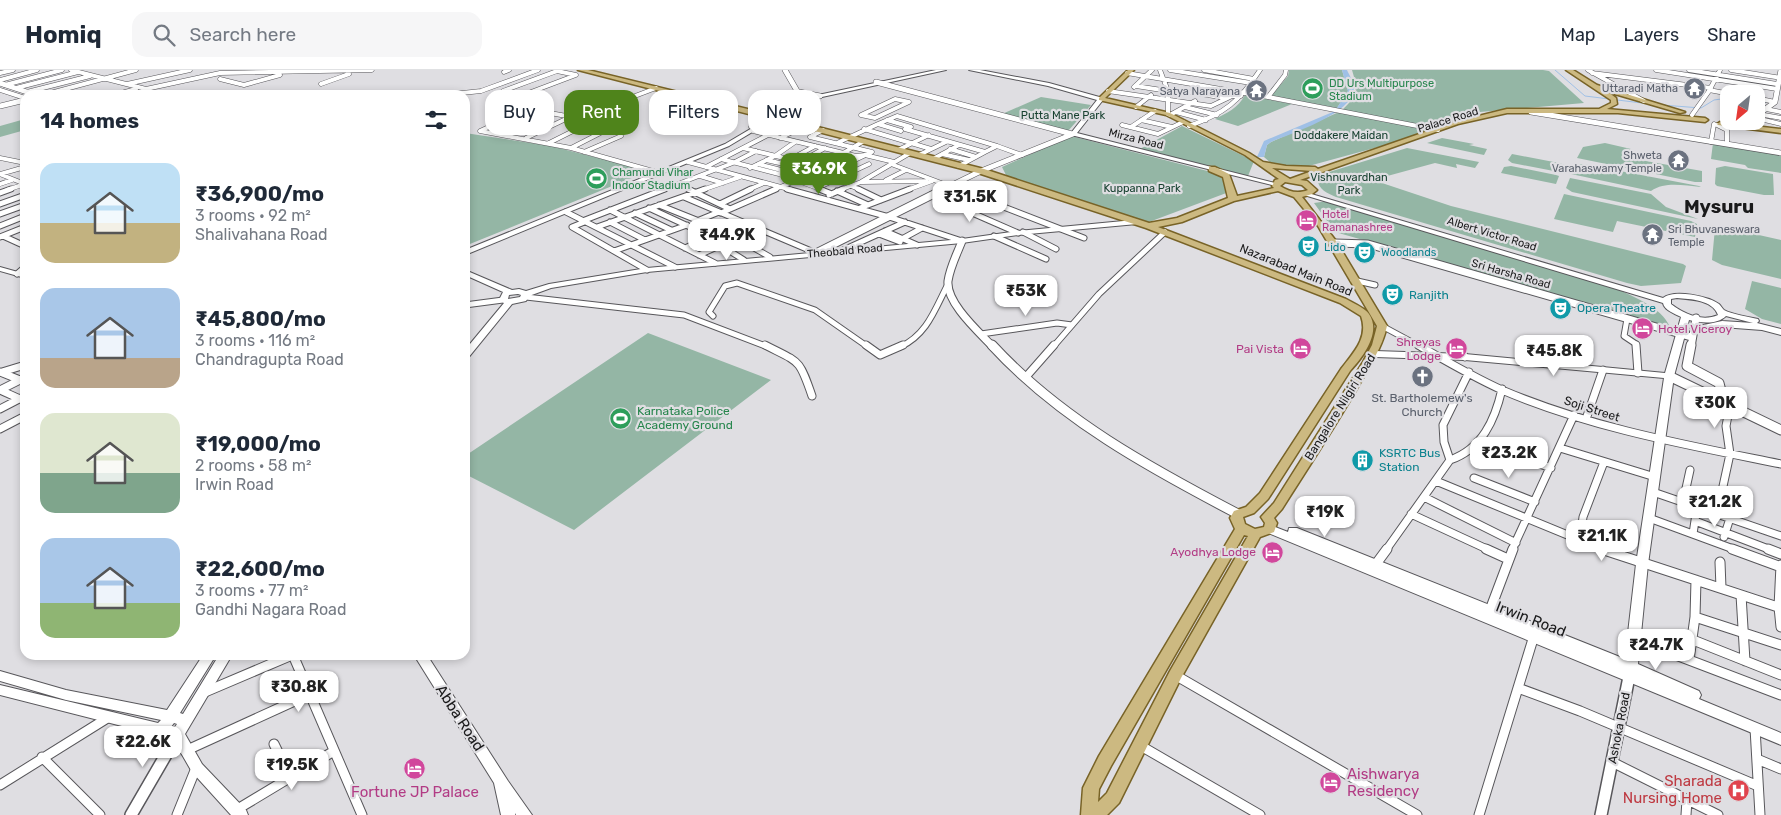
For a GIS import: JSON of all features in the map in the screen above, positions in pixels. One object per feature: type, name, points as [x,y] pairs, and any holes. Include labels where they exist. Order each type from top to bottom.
[{"type":"main road","points":[[580,70],[748,111]]},
{"type":"main road","points":[[821,96],[876,82],[943,70]]},
{"type":"main road","points":[[972,70],[1094,94],[1108,91]]},
{"type":"main road","points":[[1569,70],[1599,88],[1657,105],[1696,110],[1713,122],[1781,131]]},
{"type":"main road","points":[[1574,70],[1614,101],[1603,111]]},
{"type":"main road","points":[[1073,134],[1108,91],[1129,72]]},
{"type":"main road","points":[[1072,90],[1121,104],[1172,114],[1186,124],[1258,162],[1285,180],[1304,183],[1312,188],[1306,196]]},
{"type":"main road","points":[[1294,180],[1321,169],[1438,130],[1507,111],[1603,111],[1720,123]]},
{"type":"main road","name":"Palace Road","points":[[1304,183],[1443,132],[1492,117],[1531,112],[1603,111]]},
{"type":"main road","points":[[1765,129],[1781,131]]},
{"type":"main road","points":[[823,130],[981,171],[1134,222]]},
{"type":"main road","points":[[470,251],[688,162],[748,132]]},
{"type":"main road","name":"Mirza Road","points":[[1073,134],[1277,186]]},
{"type":"main road","points":[[1258,162],[1286,168],[1321,169]]},
{"type":"main road","points":[[1212,169],[1226,176],[1233,195],[1232,199]]},
{"type":"main road","points":[[1149,226],[1179,220],[1232,199],[1261,193],[1285,180]]},
{"type":"main road","points":[[1277,186],[1296,194],[1666,300],[1678,296],[1696,298],[1713,304],[1722,314],[1781,332]]},
{"type":"main road","points":[[1261,193],[1306,196]]},
{"type":"main road","points":[[1306,196],[1353,280],[1382,326]]},
{"type":"main road","points":[[1165,232],[1179,220]]},
{"type":"main road","name":"Theobald Road","points":[[506,297],[519,301],[525,294],[549,286],[647,270],[770,257],[962,241],[1020,233],[1134,222],[1165,232]]},
{"type":"main road","name":"Nazarabad Main Road","points":[[1089,815],[1091,788],[1243,517],[1264,496],[1346,369],[1357,358],[1369,329],[1365,315],[1353,306],[1165,232]]},
{"type":"main road","points":[[470,267],[481,279],[506,297]]},
{"type":"main road","points":[[1,268],[20,275]]},
{"type":"main road","points":[[470,274],[481,279]]},
{"type":"main road","points":[[470,280],[506,297]]},
{"type":"main road","points":[[1291,280],[1352,298],[1363,297]]},
{"type":"main road","points":[[470,349],[506,297]]},
{"type":"main road","points":[[1666,300],[1671,309],[1691,317],[1713,320],[1722,314],[1781,328]]},
{"type":"main road","name":"Ashoka Road","points":[[1630,670],[1642,564],[1669,376],[1680,334],[1691,317]]},
{"type":"main road","points":[[1692,333],[1722,324],[1762,327]]},
{"type":"main road","name":"Bangalore Nilgiri Road","points":[[1096,815],[1112,798],[1141,746],[1175,675],[1278,506],[1348,396],[1355,380],[1375,354],[1382,326]]},
{"type":"main road","points":[[1375,354],[1465,357],[1669,376]]},
{"type":"main road","points":[[1243,517],[1266,526]]},
{"type":"main road","name":"Irwin Road","points":[[1266,526],[1490,610],[1781,733]]},
{"type":"main road","name":"Irwin Road","points":[[1373,567],[1534,638],[1630,670],[1781,739]]},
{"type":"main road","points":[[162,731],[207,660]]},
{"type":"main road","points":[[178,734],[223,660]]},
{"type":"main road","name":"Abba Road","points":[[423,660],[525,815]]},
{"type":"main road","points":[[0,676],[66,695],[187,720]]},
{"type":"main road","points":[[0,690],[178,734]]},
{"type":"main road","points":[[178,734],[185,751],[196,768],[239,812]]},
{"type":"main road","name":"Abba Road","points":[[501,781],[508,815]]},
{"type":"street","points":[[0,73],[13,70]]},
{"type":"street","points":[[2,83],[38,70]]},
{"type":"street","points":[[2,83],[62,70]]},
{"type":"street","points":[[72,70],[138,88]]},
{"type":"street","points":[[62,90],[136,70]]},
{"type":"street","points":[[124,85],[190,70]]},
{"type":"street","points":[[209,70],[220,73]]},
{"type":"street","points":[[131,90],[167,86],[220,73],[356,72],[372,70]]},
{"type":"street","points":[[470,92],[482,90],[537,70]]},
{"type":"street","points":[[569,72],[576,75],[524,95],[503,91],[557,71],[569,72],[580,70]]},
{"type":"street","points":[[785,70],[798,90]]},
{"type":"street","points":[[1168,91],[1134,87],[1153,70],[1160,70],[1166,79],[1172,114]]},
{"type":"street","points":[[1170,70],[1250,85]]},
{"type":"street","points":[[1204,70],[1255,77]]},
{"type":"street","points":[[1227,70],[1255,77]]},
{"type":"street","points":[[1122,125],[1156,134],[1172,127],[1207,120],[1239,102],[1258,70]]},
{"type":"street","points":[[1268,97],[1285,76],[1286,70]]},
{"type":"street","points":[[1656,70],[1691,77],[1717,76],[1779,82]]},
{"type":"street","points":[[1689,70],[1750,85],[1779,82]]},
{"type":"street","points":[[1706,70],[1717,76]]},
{"type":"street","points":[[1766,109],[1777,100],[1780,70]]},
{"type":"street","points":[[1175,81],[1178,71]]},
{"type":"street","points":[[1590,71],[1692,85],[1720,92]]},
{"type":"street","points":[[1590,71],[1644,101]]},
{"type":"street","points":[[16,88],[78,72]]},
{"type":"street","points":[[321,84],[356,72]]},
{"type":"street","points":[[1129,72],[1438,130]]},
{"type":"street","points":[[1662,72],[1662,82]]},
{"type":"street","points":[[1731,72],[1779,82]]},
{"type":"street","points":[[220,79],[246,85],[290,73]]},
{"type":"street","points":[[1198,74],[1223,82],[1250,85]]},
{"type":"street","points":[[1177,96],[1198,74]]},
{"type":"street","points":[[34,90],[90,75]]},
{"type":"street","points":[[1696,110],[1717,76]]},
{"type":"street","points":[[1691,77],[1692,85]]},
{"type":"street","name":"Mirza Road","points":[[876,82],[1073,134]]},
{"type":"street","points":[[1136,107],[1150,96],[1157,82]]},
{"type":"street","points":[[1216,88],[1223,82]]},
{"type":"street","points":[[2,83],[22,90]]},
{"type":"street","points":[[639,94],[656,88]]},
{"type":"street","points":[[0,90],[20,98]]},
{"type":"street","points":[[1108,91],[1211,106],[1226,98],[1243,94]]},
{"type":"street","points":[[1182,91],[1226,98]]},
{"type":"street","points":[[0,95],[10,93]]},
{"type":"street","points":[[904,100],[908,102],[876,118],[861,115],[895,99],[904,100],[918,93]]},
{"type":"street","points":[[1121,104],[1134,94]]},
{"type":"street","points":[[1172,114],[1203,95]]},
{"type":"street","points":[[0,106],[20,101]]},
{"type":"street","points":[[1185,107],[1217,115]]},
{"type":"street","points":[[1766,109],[1781,112]]},
{"type":"street","points":[[1130,127],[1155,111]]},
{"type":"street","points":[[1531,112],[1781,153]]},
{"type":"street","points":[[1172,114],[1207,120]]},
{"type":"street","points":[[837,143],[864,129],[897,116],[1022,154]]},
{"type":"street","points":[[1765,117],[1781,118]]},
{"type":"street","points":[[1765,119],[1781,124]]},
{"type":"street","points":[[526,138],[564,120]]},
{"type":"street","points":[[887,120],[946,142],[985,152]]},
{"type":"street","points":[[1142,120],[1172,127]]},
{"type":"street","points":[[897,139],[920,122]]},
{"type":"street","points":[[1711,142],[1713,122],[1727,130],[1727,144]]},
{"type":"street","points":[[1137,123],[1166,130]]},
{"type":"street","points":[[1428,123],[1438,130]]},
{"type":"street","points":[[878,124],[903,130]]},
{"type":"street","points":[[864,129],[931,149]]},
{"type":"street","points":[[873,143],[903,130],[912,129],[933,134]]},
{"type":"street","points":[[898,150],[943,129]]},
{"type":"street","points":[[823,130],[810,137],[872,152]]},
{"type":"street","points":[[660,191],[720,212],[816,253],[981,171],[1073,134]]},
{"type":"street","points":[[507,135],[548,143],[660,173]]},
{"type":"street","points":[[548,143],[564,135]]},
{"type":"street","points":[[570,149],[597,135]]},
{"type":"street","points":[[706,167],[768,135],[856,156],[865,155],[892,163],[1084,238]]},
{"type":"street","points":[[779,138],[786,135]]},
{"type":"street","points":[[584,152],[621,136]]},
{"type":"street","points":[[933,159],[971,138]]},
{"type":"street","points":[[918,140],[937,146]]},
{"type":"street","points":[[614,251],[730,209],[795,181],[864,141]]},
{"type":"street","points":[[731,174],[775,156],[795,142]]},
{"type":"street","points":[[919,155],[946,142]]},
{"type":"street","points":[[791,159],[815,146]]},
{"type":"street","points":[[824,176],[883,146]]},
{"type":"street","points":[[959,166],[997,146]]},
{"type":"street","points":[[743,148],[821,167]]},
{"type":"street","points":[[778,174],[825,148]]},
{"type":"street","points":[[950,149],[976,157]]},
{"type":"street","points":[[647,270],[572,227],[610,210],[733,163],[756,151]]},
{"type":"street","points":[[821,198],[861,182],[910,153]]},
{"type":"street","points":[[942,154],[969,160]]},
{"type":"street","points":[[0,158],[20,162]]},
{"type":"street","points":[[856,159],[883,169]]},
{"type":"street","points":[[721,160],[778,174],[832,194]]},
{"type":"street","points":[[766,160],[793,166]]},
{"type":"street","points":[[688,162],[779,188],[860,208],[962,241],[948,284],[924,330],[914,340],[880,354],[815,310],[737,283],[725,286],[709,312],[713,316]]},
{"type":"street","points":[[758,164],[836,179],[881,200]]},
{"type":"street","points":[[801,178],[823,185],[869,164]]},
{"type":"street","points":[[0,174],[20,168]]},
{"type":"street","points":[[883,182],[906,170]]},
{"type":"street","points":[[0,174],[20,182]]},
{"type":"street","points":[[700,176],[723,183]]},
{"type":"street","points":[[597,227],[740,177]]},
{"type":"street","points":[[0,184],[12,180]]},
{"type":"street","points":[[861,182],[934,181]]},
{"type":"street","points":[[860,208],[934,181]]},
{"type":"street","points":[[720,204],[764,183]]},
{"type":"street","points":[[677,184],[730,209]]},
{"type":"street","points":[[0,192],[20,186]]},
{"type":"street","points":[[838,192],[868,205]]},
{"type":"street","points":[[930,195],[1056,250]]},
{"type":"street","points":[[647,196],[718,228],[770,257]]},
{"type":"street","points":[[0,204],[20,197]]},
{"type":"street","points":[[0,214],[20,207]]},
{"type":"street","points":[[649,208],[703,233],[740,221]]},
{"type":"street","points":[[610,210],[715,263]]},
{"type":"street","points":[[566,212],[586,220],[675,267]]},
{"type":"street","points":[[635,213],[671,230]]},
{"type":"street","points":[[0,226],[20,218]]},
{"type":"street","points":[[610,222],[645,240]]},
{"type":"street","points":[[841,251],[905,222]]},
{"type":"street","points":[[900,240],[922,228]]},
{"type":"street","points":[[2,237],[20,229]]},
{"type":"street","points":[[861,230],[917,245]]},
{"type":"street","points":[[686,248],[724,231]]},
{"type":"street","points":[[885,231],[908,245]]},
{"type":"street","points":[[1026,378],[1099,294],[1165,232]]},
{"type":"street","points":[[994,236],[1046,259]]},
{"type":"street","points":[[2,237],[20,244]]},
{"type":"street","points":[[699,255],[737,238]]},
{"type":"street","name":"Sri Harsha Road","points":[[1334,243],[1352,242],[1368,244],[1680,334],[1692,333]]},
{"type":"street","points":[[720,245],[744,260]]},
{"type":"street","points":[[1353,280],[1375,285]]},
{"type":"street","points":[[948,284],[952,295],[980,334],[1026,378],[1080,423],[1155,469],[1243,517]]},
{"type":"street","points":[[525,294],[634,308],[684,316],[702,321],[758,342],[794,360],[802,366],[812,396]]},
{"type":"street","points":[[470,304],[506,297]]},
{"type":"street","points":[[1691,317],[1692,333],[1687,366],[1719,382],[1722,395],[1730,405],[1726,426],[1730,454],[1717,514]]},
{"type":"street","points":[[1627,319],[1624,336],[1636,344],[1638,373]]},
{"type":"street","points":[[980,334],[1057,323],[1072,325]]},
{"type":"street","name":"Soji Street","points":[[1382,326],[1502,389],[1574,415],[1659,439],[1781,464]]},
{"type":"street","points":[[1458,348],[1465,357]]},
{"type":"street","points":[[0,373],[20,367]]},
{"type":"street","points":[[1586,419],[1603,370]]},
{"type":"street","points":[[1450,460],[1444,442],[1443,425],[1469,372]]},
{"type":"street","points":[[0,373],[20,380]]},
{"type":"street","points":[[1669,376],[1781,430]]},
{"type":"street","points":[[0,390],[20,382]]},
{"type":"street","points":[[1373,567],[1450,460],[1461,458],[1490,426],[1499,405],[1502,389]]},
{"type":"street","points":[[0,390],[20,397]]},
{"type":"street","points":[[1,407],[20,399]]},
{"type":"street","points":[[1490,610],[1508,559],[1528,519],[1574,415]]},
{"type":"street","points":[[0,429],[20,419]]},
{"type":"street","points":[[1477,442],[1550,468]]},
{"type":"street","points":[[1560,448],[1655,478]]},
{"type":"street","points":[[1580,540],[1583,517],[1604,462]]},
{"type":"street","points":[[1683,502],[1690,470]]},
{"type":"street","points":[[1474,478],[1535,502]]},
{"type":"street","points":[[1436,481],[1642,564],[1780,607]]},
{"type":"street","points":[[1653,492],[1781,536]]},
{"type":"street","points":[[1424,497],[1516,543]]},
{"type":"street","points":[[1693,534],[1697,507]]},
{"type":"street","points":[[1411,514],[1508,559]]},
{"type":"street","points":[[1649,518],[1781,566],[1781,626]]},
{"type":"street","points":[[1722,544],[1730,518]]},
{"type":"street","points":[[1695,521],[1781,554]]},
{"type":"street","points":[[1720,562],[1721,588]]},
{"type":"street","points":[[1689,660],[1693,640],[1696,580]]},
{"type":"street","points":[[1741,595],[1745,660]]},
{"type":"street","points":[[1694,617],[1781,645]]},
{"type":"street","points":[[1479,815],[1534,638]]},
{"type":"street","points":[[1634,640],[1781,695]]},
{"type":"street","points":[[1693,640],[1781,675]]},
{"type":"street","points":[[202,693],[280,660]]},
{"type":"street","points":[[294,660],[362,815]]},
{"type":"street","name":"Ashoka Road","points":[[1600,815],[1620,728],[1630,670]]},
{"type":"street","points":[[1175,675],[1418,815]]},
{"type":"street","points":[[1518,688],[1620,728],[1758,786]]},
{"type":"street","points":[[185,751],[310,694]]},
{"type":"street","points":[[0,785],[42,757],[109,717]]},
{"type":"street","points":[[1755,728],[1758,786],[1762,814]]},
{"type":"street","points":[[132,815],[178,734]]},
{"type":"street","points":[[274,744],[290,777]]},
{"type":"street","points":[[1141,746],[1260,815]]},
{"type":"street","points":[[239,812],[290,777],[334,751]]},
{"type":"street","points":[[42,757],[100,815]]},
{"type":"street","points":[[1757,759],[1781,769]]},
{"type":"street","points":[[1612,762],[1718,815]]},
{"type":"street","points":[[177,815],[196,768]]},
{"type":"street","points":[[1686,800],[1686,815]]},
{"type":"green space","name":"DD Urs Multipurpose Stadium","points":[[1289,70],[1342,70],[1348,91],[1337,108],[1271,96],[1288,76]]},
{"type":"green space","points":[[1352,70],[1543,70],[1549,71],[1584,103],[1480,112],[1440,129],[1342,110],[1354,96],[1355,92],[1356,87]]},
{"type":"green space","points":[[1245,95],[1292,104],[1238,126],[1215,119],[1236,107]]},
{"type":"green space","name":"Putta Mane Park","points":[[1041,97],[1091,105],[1068,131],[1002,114]]},
{"type":"green space","name":"Doddakere Maidan","points":[[1339,112],[1428,129],[1433,132],[1305,167],[1272,164],[1264,157],[1267,145],[1271,142]]},
{"type":"green space","points":[[20,120],[20,131],[0,137],[0,126]]},
{"type":"green space","points":[[1182,126],[1254,161],[1248,176],[1140,149]]},
{"type":"green space","points":[[470,134],[551,146],[649,171],[470,244]]},
{"type":"green space","name":"Kuppanna Park","points":[[1071,136],[1223,175],[1229,192],[1149,222],[1007,177],[1002,167]]},
{"type":"green space","points":[[1442,138],[1474,144],[1469,145],[1487,149],[1484,155],[1427,143]]},
{"type":"green space","points":[[1605,143],[1631,149],[1629,158],[1702,171],[1702,182],[1577,158],[1583,147]]},
{"type":"green space","points":[[1713,143],[1781,154],[1781,173],[1748,168],[1745,165],[1711,159]]},
{"type":"green space","name":"Vishnuvardhan Park","points":[[1407,148],[1479,162],[1475,168],[1456,164],[1457,168],[1435,163],[1380,178],[1374,175],[1367,178],[1451,206],[1683,264],[1686,266],[1681,283],[1641,286],[1627,283],[1336,197],[1324,191],[1318,183],[1317,179],[1326,173]]},
{"type":"green space","points":[[1512,154],[1565,165],[1562,171],[1559,172],[1512,163],[1508,160]]},
{"type":"green space","points":[[1583,164],[1701,187],[1669,185],[1651,191],[1571,174],[1574,165]]},
{"type":"green space","points":[[1511,166],[1559,176],[1556,184],[1501,173],[1504,167]]},
{"type":"green space","points":[[1725,166],[1773,174],[1774,195],[1764,195],[1717,186],[1715,184],[1716,168]]},
{"type":"green space","points":[[1570,178],[1651,194],[1666,207],[1698,219],[1572,192],[1566,188]]},
{"type":"green space","points":[[1564,194],[1691,221],[1697,224],[1695,237],[1617,221],[1613,232],[1554,219]]},
{"type":"green space","points":[[1328,201],[1616,288],[1654,308],[1670,327],[1335,232],[1314,203]]},
{"type":"green space","points":[[1723,227],[1781,240],[1781,279],[1722,265],[1712,260],[1715,228]]},
{"type":"green space","points":[[1752,281],[1781,288],[1781,324],[1762,319],[1745,309]]},
{"type":"green space","name":"Karnataka Police Academy Ground","points":[[648,333],[771,380],[574,530],[470,477],[470,453]]},
{"type":"water","points":[[1342,70],[1347,70],[1354,88],[1352,97],[1344,106],[1306,128],[1271,142],[1267,145],[1264,157],[1257,157],[1264,141],[1335,111],[1348,91]]},
{"type":"waterway","points":[[1555,70],[1585,96],[1650,104]]},
{"type":"waterway","points":[[1662,105],[1701,108],[1714,100],[1720,99]]},
{"type":"place","name":"Uttaradi Matha","points":[[1694,88]]},
{"type":"place","name":"DD Urs Multipurpose Stadium","points":[[1313,89]]},
{"type":"place","name":"Satya Narayana","points":[[1256,91]]},
{"type":"place","name":"Shweta Varahaswamy Temple","points":[[1678,161]]},
{"type":"place","name":"Chamundi Vihar Indoor Stadium","points":[[596,178]]},
{"type":"place","name":"Hotel Ramanashree","points":[[1306,220]]},
{"type":"place","name":"Sri Bhuvaneswara Temple","points":[[1652,235]]},
{"type":"place","name":"Lido","points":[[1308,247]]},
{"type":"place","name":"Woodlands","points":[[1365,252]]},
{"type":"place","name":"Ranjith","points":[[1393,295]]},
{"type":"place","name":"Opera Theatre","points":[[1561,308]]},
{"type":"place","name":"Hotel Viceroy","points":[[1642,329]]},
{"type":"place","name":"Pai Vista","points":[[1300,349]]},
{"type":"place","name":"Shreyas Lodge","points":[[1457,349]]},
{"type":"place","name":"St. Bartholemew's Church","points":[[1422,377]]},
{"type":"place","name":"Karnataka Police Academy Ground","points":[[621,418]]},
{"type":"place","name":"KSRTC Bus Station","points":[[1363,460]]},
{"type":"place","name":"Ayodhya Lodge","points":[[1272,552]]},
{"type":"place","name":"Fortune JP Palace","points":[[415,769]]},
{"type":"place","name":"Aishwarya Residency","points":[[1331,783]]},
{"type":"place","name":"Sharada Nursing Home","points":[[1738,790]]},
{"type":"district","name":"Mysuru","points":[[1719,206]]}]
